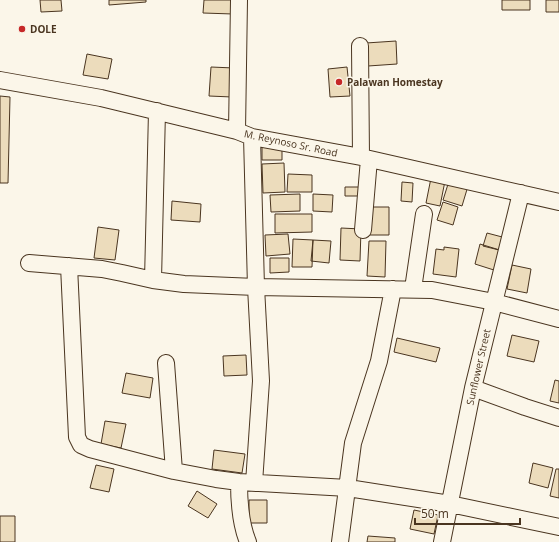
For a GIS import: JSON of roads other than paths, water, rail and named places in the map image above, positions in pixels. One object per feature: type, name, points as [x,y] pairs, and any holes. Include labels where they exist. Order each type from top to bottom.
[{"type":"street","points":[[238,0],[261,381],[247,482],[239,500],[243,528],[248,542]]},
{"type":"street","points":[[360,46],[365,158],[363,230]]},
{"type":"street","name":"M. Reynoso Sr. Road","points":[[0,80],[100,98],[245,134],[365,158],[559,202]]},
{"type":"street","points":[[153,280],[157,111]]},
{"type":"street","name":"Sunflower Street","points":[[442,542],[473,388],[522,193]]},
{"type":"street","points":[[413,289],[424,214]]},
{"type":"street","points":[[29,263],[69,266],[122,273],[153,280],[184,284],[256,287],[432,290],[494,302],[559,319]]},
{"type":"street","points":[[69,266],[77,437],[81,445],[90,449],[174,471],[216,479],[348,488],[450,504],[559,527]]},
{"type":"street","points":[[340,542],[353,443],[379,361],[393,289]]},
{"type":"street","points":[[166,363],[174,471]]},
{"type":"street","points":[[473,388],[559,418]]},
{"type":"place","name":"DOLE","points":[[22,29]]},
{"type":"place","name":"Palawan Homestay","points":[[339,82]]}]
